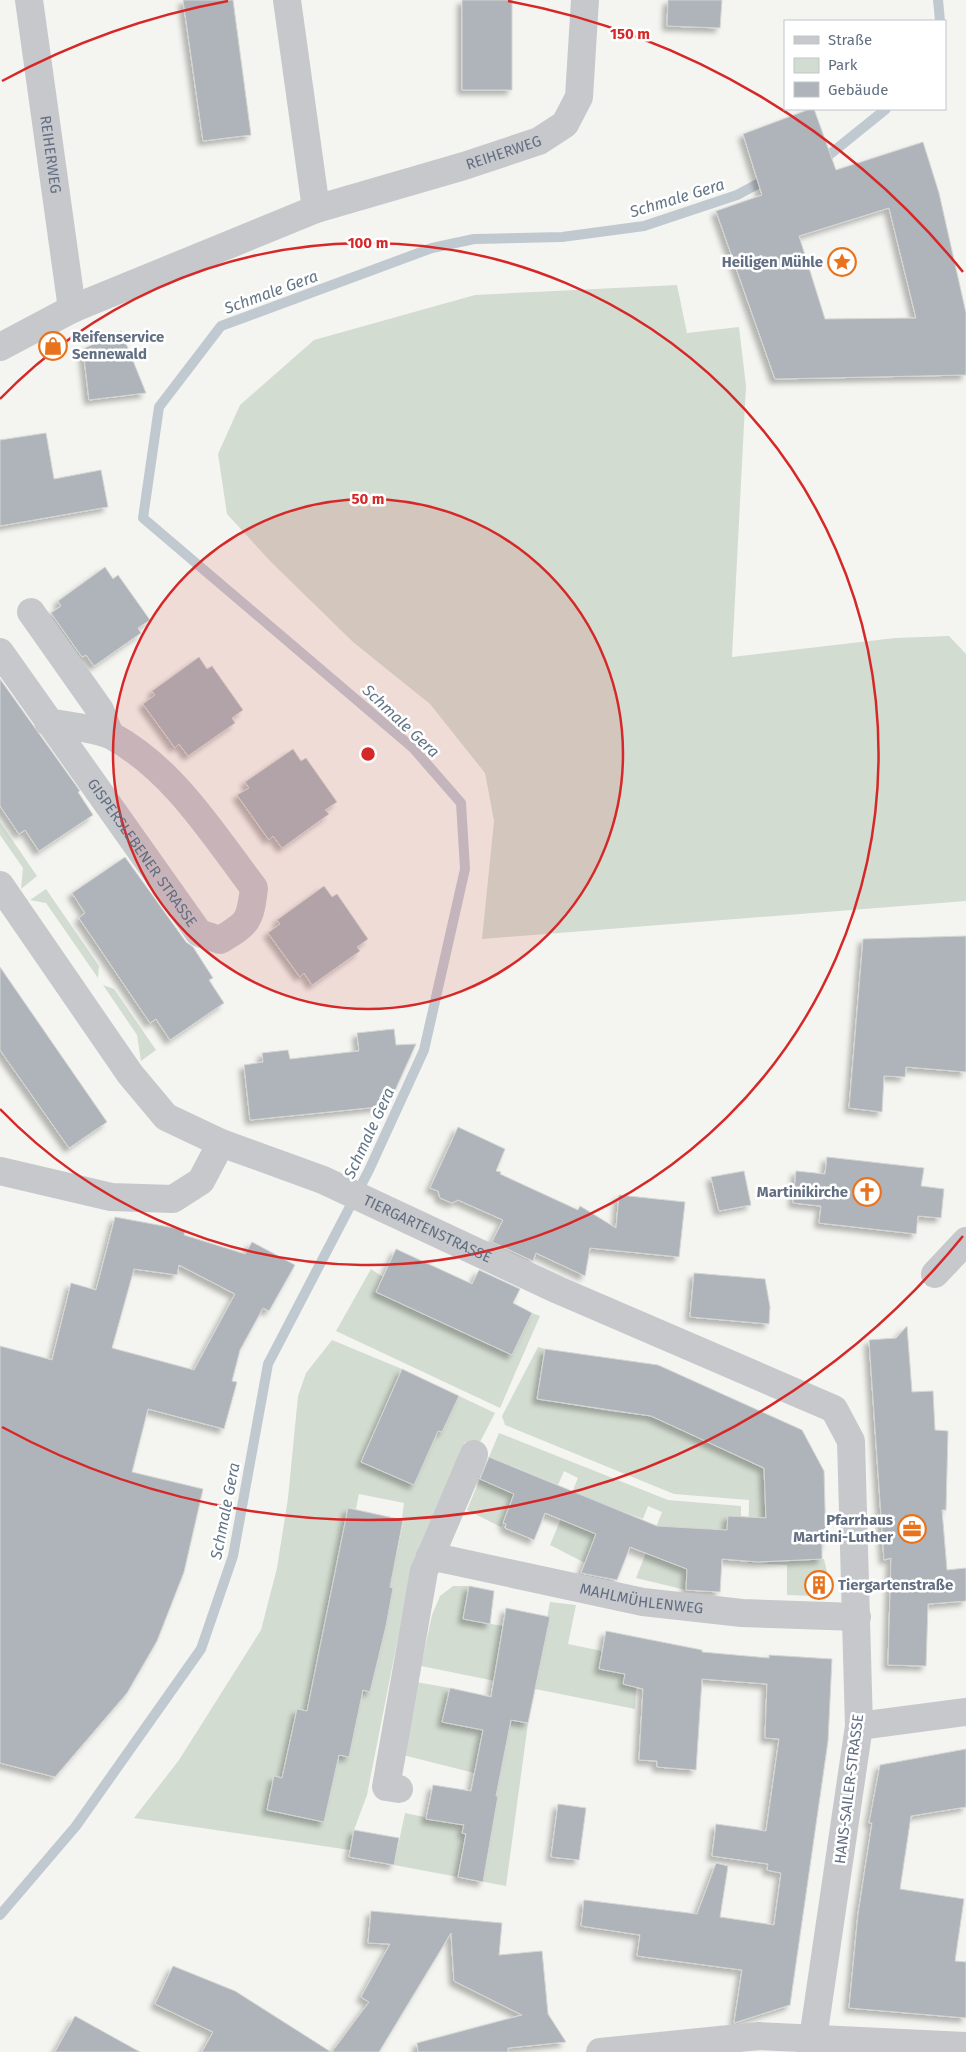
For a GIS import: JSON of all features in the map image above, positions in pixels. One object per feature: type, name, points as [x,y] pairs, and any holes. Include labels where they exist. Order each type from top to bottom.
[{"type":"street","name":"REIHERWEG","points":[[29,0],[72,309]]},
{"type":"street","points":[[287,0],[316,209]]},
{"type":"street","name":"REIHERWEG","points":[[0,347],[72,309],[316,209],[464,166],[539,141],[565,124],[579,97],[585,0]]},
{"type":"street","points":[[31,612],[100,710],[110,735]]},
{"type":"street","name":"GISPERSLEBENER STRASSE","points":[[0,652],[48,722],[199,933],[220,940],[245,924],[252,905],[254,888],[192,805],[149,762],[110,735],[48,722]]},
{"type":"street","points":[[0,884],[130,1074],[166,1117],[221,1143],[201,1181],[173,1199],[111,1197],[0,1171]]},
{"type":"street","name":"TIERGARTENSTRASSE","points":[[221,1143],[323,1180],[558,1290],[834,1409]]},
{"type":"street","points":[[935,1274],[966,1241]]},
{"type":"street","name":"HANS-SAILER-STRASSE","points":[[812,2045],[860,1726],[852,1441],[834,1409]]},
{"type":"street","points":[[399,1789],[386,1787],[424,1571],[474,1454]]},
{"type":"street","name":"MAHLMÜHLENWEG","points":[[430,1556],[643,1602],[742,1613],[857,1617]]},
{"type":"street","points":[[860,1726],[966,1712]]},
{"type":"street","points":[[600,2052],[759,2036],[812,2045],[966,2046]]},
{"type":"green space","points":[[677,285],[687,333],[739,327],[746,386],[732,657],[895,638],[949,636],[966,654],[966,901],[482,939],[494,821],[485,773],[430,704],[353,642],[270,561],[227,514],[218,454],[240,405],[314,340],[475,295]]},
{"type":"green space","points":[[0,822],[37,876],[21,889],[23,868],[0,835]]},
{"type":"green space","points":[[46,889],[99,966],[98,978],[46,903],[30,900]]},
{"type":"green space","points":[[103,985],[114,989],[156,1050],[141,1061],[137,1035]]},
{"type":"green space","points":[[371,1269],[383,1277],[376,1292],[512,1355],[532,1313],[540,1316],[500,1408],[336,1331]]},
{"type":"green space","points":[[332,1340],[402,1369],[385,1407],[441,1432],[459,1396],[495,1413],[478,1446],[465,1442],[413,1561],[367,1795],[354,1830],[350,1850],[134,1818],[179,1760],[261,1630],[277,1568],[288,1498],[298,1396],[306,1373]],"holes":[[[375,1430],[428,1452],[414,1485],[362,1462]],[[359,1494],[404,1503],[402,1518],[404,1519],[397,1554],[341,1543],[348,1508],[356,1509]],[[378,1656],[370,1692],[314,1680]],[[297,1709],[356,1721],[349,1757],[289,1745]],[[274,1776],[331,1787],[324,1822],[267,1810]]]},
{"type":"green space","points":[[538,1347],[545,1349],[537,1399],[612,1412],[651,1416],[754,1464],[778,1478],[765,1509],[766,1546],[782,1561],[824,1559],[827,1572],[814,1572],[815,1596],[787,1595],[787,1565],[748,1563],[749,1500],[674,1494],[505,1425],[502,1416]]},
{"type":"green space","points":[[499,1433],[668,1500],[741,1506],[741,1517],[727,1530],[688,1550],[686,1590],[636,1578],[662,1512],[648,1506],[643,1519],[594,1501],[600,1526],[585,1563],[550,1545],[578,1478],[564,1471],[558,1485],[510,1465],[501,1488],[514,1494],[501,1527],[467,1510]]},
{"type":"green space","points":[[453,1586],[469,1586],[463,1619],[503,1626],[498,1657],[538,1665],[550,1602],[576,1605],[568,1644],[602,1651],[599,1669],[625,1674],[623,1684],[636,1687],[635,1709],[421,1666],[432,1615],[440,1596]]},
{"type":"green space","points":[[416,1682],[450,1688],[443,1722],[483,1730],[477,1760],[502,1765],[511,1720],[528,1723],[506,1886],[394,1865],[405,1813],[467,1826],[462,1856],[487,1860],[498,1796],[482,1793],[486,1776],[403,1755]]},
{"type":"building","points":[[183,0],[233,0],[251,135],[203,141]]},
{"type":"building","points":[[462,0],[512,0],[512,90],[462,90]]},
{"type":"building","points":[[668,0],[722,0],[720,28],[667,26]]},
{"type":"building","points":[[807,110],[814,110],[836,170],[923,142],[939,193],[966,313],[966,375],[775,379],[716,211],[762,195],[743,134]],"holes":[[[889,208],[916,318],[825,319],[799,236]]]},
{"type":"building","points":[[121,331],[146,393],[89,400],[83,349]]},
{"type":"building","points":[[46,433],[54,479],[101,470],[108,507],[0,526],[0,440]]},
{"type":"building","points":[[105,567],[113,579],[118,575],[150,620],[138,628],[141,633],[94,666],[86,655],[82,657],[51,613],[61,606],[58,601]]},
{"type":"building","points":[[199,657],[207,669],[212,666],[243,710],[232,718],[235,723],[188,756],[179,744],[175,748],[143,704],[155,695],[152,691]]},
{"type":"building","points":[[0,679],[80,791],[78,792],[93,815],[39,851],[25,830],[19,834],[0,806]]},
{"type":"building","points":[[293,749],[301,761],[306,758],[337,802],[325,810],[329,814],[282,848],[273,836],[269,840],[237,795],[249,788],[245,782]]},
{"type":"building","points":[[125,857],[186,942],[193,947],[213,978],[209,980],[224,1003],[170,1040],[156,1019],[150,1023],[79,918],[85,913],[72,893]]},
{"type":"building","points":[[324,886],[332,897],[337,894],[368,939],[357,947],[360,951],[312,985],[304,973],[300,977],[268,933],[280,924],[277,920]]},
{"type":"building","points":[[966,936],[966,1072],[906,1067],[905,1077],[884,1076],[882,1112],[849,1108],[863,939]]},
{"type":"building","points":[[0,967],[107,1122],[69,1148],[0,1050]]},
{"type":"building","points":[[394,1029],[396,1045],[416,1044],[388,1106],[250,1120],[244,1065],[263,1062],[262,1053],[288,1050],[290,1059],[359,1051],[357,1033]]},
{"type":"building","points":[[458,1127],[505,1149],[496,1171],[501,1172],[500,1174],[578,1210],[580,1206],[616,1228],[619,1195],[685,1202],[679,1257],[590,1248],[585,1276],[536,1253],[533,1261],[492,1242],[503,1220],[458,1200],[452,1203],[440,1198],[438,1191],[430,1188]]},
{"type":"building","name":"Martinikirche","points":[[827,1157],[924,1168],[921,1186],[944,1189],[941,1218],[918,1216],[916,1234],[819,1223],[821,1206],[793,1203],[796,1171],[825,1174]]},
{"type":"building","points":[[744,1171],[751,1205],[719,1211],[711,1177]]},
{"type":"building","points":[[115,1217],[185,1230],[184,1235],[245,1254],[252,1242],[295,1265],[269,1311],[263,1308],[240,1350],[232,1381],[237,1382],[224,1429],[148,1409],[132,1472],[203,1489],[184,1572],[157,1641],[127,1693],[55,1777],[0,1763],[0,1346],[52,1360],[71,1283],[96,1290]],"holes":[[[179,1265],[235,1294],[194,1370],[112,1348],[134,1269],[177,1275]]]},
{"type":"building","points":[[396,1249],[472,1284],[479,1270],[520,1289],[513,1303],[532,1313],[512,1355],[376,1292]]},
{"type":"building","points":[[694,1273],[765,1279],[770,1307],[769,1324],[690,1317]]},
{"type":"building","points":[[907,1326],[912,1392],[933,1391],[935,1430],[948,1431],[946,1510],[942,1510],[947,1570],[966,1568],[966,1601],[928,1604],[926,1666],[888,1665],[891,1558],[884,1560],[869,1340],[896,1338]]},
{"type":"building","points":[[545,1349],[658,1365],[802,1430],[824,1471],[826,1544],[822,1544],[822,1559],[758,1562],[722,1559],[720,1592],[686,1590],[687,1569],[630,1547],[617,1580],[581,1573],[596,1534],[545,1513],[534,1540],[505,1528],[506,1524],[503,1523],[514,1494],[480,1479],[489,1457],[657,1526],[727,1530],[728,1516],[766,1518],[764,1468],[651,1416],[537,1399]]},
{"type":"building","points":[[402,1369],[459,1396],[442,1432],[438,1431],[414,1485],[361,1462]]},
{"type":"building","points":[[348,1508],[403,1520],[390,1587],[393,1588],[386,1626],[370,1692],[363,1690],[349,1757],[339,1755],[324,1822],[267,1810],[274,1776],[282,1778],[297,1709],[307,1711]]},
{"type":"building","points":[[469,1586],[494,1591],[490,1624],[463,1619]]},
{"type":"building","points":[[506,1608],[550,1617],[528,1723],[511,1720],[496,1796],[498,1796],[483,1882],[458,1877],[466,1834],[462,1833],[464,1825],[426,1819],[433,1785],[471,1791],[483,1730],[442,1722],[450,1688],[491,1697]]},
{"type":"building","points":[[606,1631],[702,1650],[702,1652],[769,1658],[769,1655],[832,1659],[828,1741],[790,2005],[734,2023],[742,1970],[637,1956],[640,1935],[581,1926],[584,1900],[697,1914],[716,1863],[728,1866],[720,1917],[774,1925],[781,1873],[767,1870],[768,1864],[712,1856],[716,1824],[766,1831],[779,1739],[765,1738],[767,1684],[702,1679],[696,1770],[657,1767],[657,1761],[639,1760],[643,1689],[623,1684],[625,1674],[599,1669]]},
{"type":"building","points":[[966,1749],[966,1807],[911,1816],[900,1889],[964,1899],[955,1961],[966,1962],[966,2018],[849,2008],[858,1914],[872,1823],[869,1823],[880,1765]]},
{"type":"building","points":[[558,1804],[586,1808],[579,1860],[551,1857]]},
{"type":"building","points":[[354,1830],[399,1838],[394,1865],[349,1857]]},
{"type":"building","points":[[371,1911],[502,1923],[499,1955],[542,1951],[548,2014],[566,2042],[508,2048],[508,2052],[418,2052],[417,2043],[522,2015],[454,1981],[451,1933],[379,2052],[332,2052],[369,2002],[361,1997],[390,1944],[368,1943]]},
{"type":"building","points":[[173,1966],[235,1991],[331,2052],[202,2052],[213,2032],[155,2004]]},
{"type":"building","points":[[75,2016],[140,2052],[55,2052]]},
{"type":"waterway","name":"Schmale Gera","points":[[938,0],[940,20]]},
{"type":"waterway","name":"Schmale Gera","points":[[818,159],[829,155],[885,110]]},
{"type":"waterway","name":"Schmale Gera","points":[[0,1915],[76,1826],[201,1649],[233,1556],[268,1364],[369,1170],[424,1050],[465,869],[461,803],[413,748],[143,518],[159,407],[221,326],[432,248],[474,239],[562,237],[644,226],[737,195],[769,178]]},
{"type":"place","name":"Heiligen Mühle","points":[[842,262]]},
{"type":"place","name":"Reifenservice Sennewald","points":[[53,346]]},
{"type":"place","name":"Martinikirche","points":[[867,1192]]},
{"type":"place","name":"Pfarrhaus Martini-Luther","points":[[912,1529]]},
{"type":"place","name":"Tiergartenstraße","points":[[819,1585]]}]
